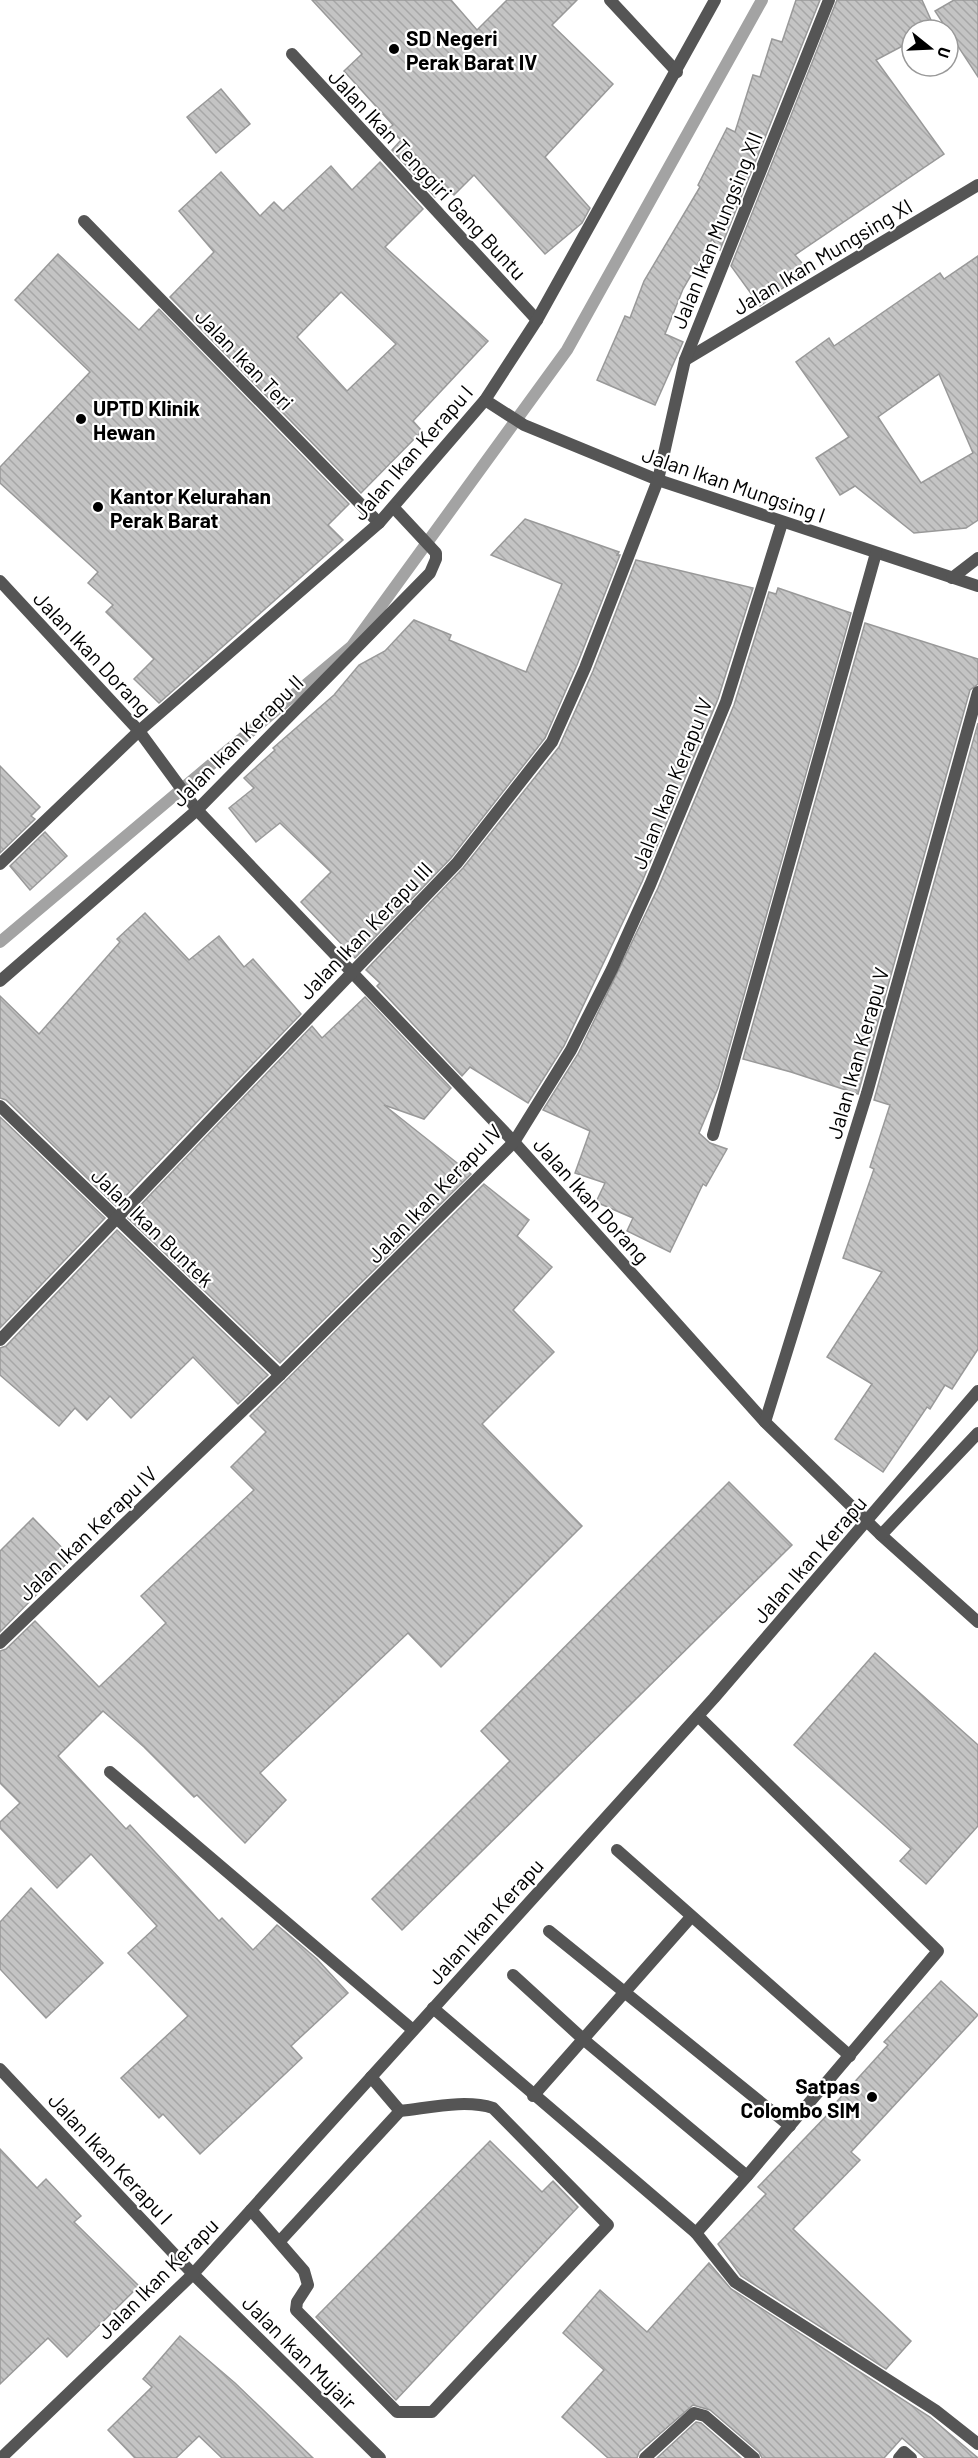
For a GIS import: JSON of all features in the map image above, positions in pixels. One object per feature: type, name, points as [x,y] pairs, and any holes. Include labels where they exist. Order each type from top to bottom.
[{"type":"street","points":[[610,0],[676,72]]},
{"type":"street","name":"Jalan Ikan Kerapu I","points":[[0,864],[139,731],[379,523],[488,402],[537,320],[716,0]]},
{"type":"street","name":"Jalan Ikan Mungsing XII","points":[[658,480],[685,360],[829,0]]},
{"type":"street","name":"Jalan Ikan Tenggiri Gang Buntu","points":[[292,54],[537,320]]},
{"type":"street","name":"Jalan Ikan Mungsing XI","points":[[685,360],[978,185]]},
{"type":"street","name":"Jalan Ikan Teri","points":[[84,221],[379,523]]},
{"type":"street","name":"Jalan Ikan Mungsing I","points":[[488,402],[524,425],[658,480],[782,523],[978,586]]},
{"type":"street","name":"Jalan Ikan Kerapu III","points":[[0,1340],[458,863],[552,742],[589,658],[658,480]]},
{"type":"street","name":"Jalan Ikan Kerapu II","points":[[0,981],[197,810],[430,573],[436,553],[394,508]]},
{"type":"street","name":"Jalan Ikan Kerapu IV","points":[[0,1643],[280,1375],[514,1142],[571,1050],[612,969],[650,885],[726,702],[782,523]]},
{"type":"street","points":[[713,1135],[876,553]]},
{"type":"street","points":[[952,578],[978,558]]},
{"type":"street","name":"Jalan Ikan Dorang","points":[[0,581],[139,731],[197,810],[351,974],[514,1142],[765,1422],[867,1522],[978,1622]]},
{"type":"street","name":"Jalan Ikan Kerapu V","points":[[765,1422],[867,1093],[978,692]]},
{"type":"street","name":"Jalan Ikan Buntek","points":[[0,1106],[280,1375]]},
{"type":"street","name":"Jalan Ikan Kerapu","points":[[1,2458],[193,2274],[698,1716],[978,1391]]},
{"type":"street","points":[[881,1535],[978,1433]]},
{"type":"street","points":[[696,2233],[938,1951],[698,1716]]},
{"type":"street","points":[[110,1772],[413,2030]]},
{"type":"street","points":[[617,1850],[850,2056]]},
{"type":"street","points":[[533,2096],[691,1917]]},
{"type":"street","points":[[549,1931],[790,2126]]},
{"type":"street","points":[[513,1975],[584,2039],[747,2176]]},
{"type":"street","points":[[433,2008],[533,2096],[696,2233],[735,2282],[935,2410],[978,2444]]},
{"type":"street","name":"Jalan Ikan Kerapu I","points":[[0,2069],[193,2274]]},
{"type":"street","points":[[371,2077],[400,2111]]},
{"type":"street","points":[[251,2210],[304,2271],[308,2285],[297,2302],[296,2310],[397,2412],[425,2414],[432,2412],[608,2225],[493,2108],[482,2104],[458,2105],[400,2111],[280,2241]]},
{"type":"street","name":"Jalan Ikan Mujair","points":[[193,2274],[380,2458]]},
{"type":"street","points":[[645,2458],[694,2413],[705,2416],[753,2458]]},
{"type":"street","points":[[899,2458],[904,2452],[911,2458]]},
{"type":"building","points":[[312,0],[451,0],[477,30],[507,0],[577,0],[552,25],[613,84],[545,157],[590,208],[582,223],[545,254],[474,175],[454,195],[446,187],[435,197],[392,150],[401,140],[389,128],[393,125],[344,71],[362,54]]},
{"type":"building","points":[[796,0],[820,0],[720,250],[712,239],[683,289],[665,334],[683,342],[655,405],[597,380],[625,316],[630,318],[644,281],[700,187],[698,185],[727,128],[735,132],[753,75],[760,77],[772,39],[782,42]]},
{"type":"building","points":[[837,0],[922,0],[930,18],[900,18],[900,47],[876,60],[944,154],[795,255],[807,269],[760,306],[731,266]]},
{"type":"building","points":[[954,0],[978,0],[978,77],[960,49],[960,18],[940,18],[935,11]]},
{"type":"building","points":[[221,89],[250,124],[216,153],[187,117]]},
{"type":"building","points":[[380,162],[423,209],[385,247],[488,341],[413,421],[422,431],[361,493],[170,297],[214,252],[179,211],[221,172],[260,216],[274,202],[283,211],[331,166],[352,190]],"holes":[[[341,292],[396,344],[347,391],[297,337]]]},
{"type":"building","points":[[58,254],[139,330],[159,309],[349,504],[328,525],[343,540],[159,703],[134,679],[154,659],[106,612],[113,605],[88,583],[98,572],[0,483],[0,467],[90,372],[15,300]]},
{"type":"building","points":[[978,256],[978,520],[966,528],[914,533],[855,486],[840,495],[816,458],[849,437],[796,362],[829,338],[834,346],[940,273],[944,279]],"holes":[[[939,374],[973,453],[921,483],[878,417]]]},
{"type":"building","points":[[525,519],[619,552],[617,555],[620,555],[577,665],[545,738],[451,858],[355,958],[301,902],[331,872],[280,823],[256,842],[229,808],[254,788],[244,778],[275,750],[273,748],[334,695],[359,665],[385,651],[414,620],[451,635],[449,640],[526,672],[562,584],[491,555]]},
{"type":"building","points":[[636,560],[753,588],[718,699],[642,882],[564,1046],[528,1103],[470,1067],[462,1076],[377,986],[380,983],[366,970],[463,868],[559,747],[593,671]]},
{"type":"building","points":[[778,588],[851,613],[718,1088],[699,1133],[710,1143],[727,1149],[706,1186],[703,1184],[670,1252],[627,1231],[633,1218],[596,1202],[605,1183],[575,1173],[590,1131],[543,1110],[578,1054],[658,888],[734,705],[769,592],[776,594]]},
{"type":"building","points":[[865,623],[978,659],[978,684],[970,690],[858,1094],[743,1059]]},
{"type":"building","points":[[978,723],[978,1349],[952,1389],[945,1385],[930,1409],[927,1407],[883,1472],[835,1439],[872,1384],[827,1357],[882,1272],[843,1258],[874,1169],[870,1167],[890,1105],[874,1100]]},
{"type":"building","points":[[0,766],[40,807],[31,816],[35,819],[0,853]]},
{"type":"building","points":[[45,832],[67,856],[30,890],[10,866]]},
{"type":"building","points":[[145,913],[189,960],[219,936],[244,967],[253,959],[301,1014],[116,1206],[6,1100],[0,1098],[0,996],[39,1034],[120,942],[117,939]]},
{"type":"building","points":[[365,997],[451,1088],[424,1119],[384,1105],[471,1174],[280,1363],[128,1218],[312,1026],[322,1038]]},
{"type":"building","points":[[0,1117],[105,1218],[0,1328]]},
{"type":"building","points":[[484,1184],[529,1220],[517,1236],[552,1267],[513,1310],[554,1352],[482,1424],[582,1526],[441,1667],[408,1633],[260,1773],[286,1800],[245,1843],[197,1795],[194,1797],[144,1747],[103,1711],[58,1756],[126,1829],[130,1825],[219,1921],[222,1918],[253,1950],[277,1925],[317,1959],[348,1993],[291,2046],[302,2058],[200,2154],[163,2114],[159,2118],[121,2078],[188,2016],[128,1953],[157,1926],[91,1854],[57,1888],[0,1828],[0,1822],[20,1803],[0,1783],[0,1651],[6,1649],[35,1621],[99,1687],[166,1623],[141,1596],[254,1490],[231,1467],[266,1432],[250,1416]]},
{"type":"building","points":[[117,1230],[268,1375],[238,1404],[193,1357],[131,1418],[110,1396],[87,1420],[75,1408],[59,1426],[0,1375],[0,1348],[6,1346]]},
{"type":"building","points":[[729,1482],[792,1545],[402,1930],[372,1899],[510,1761],[481,1731]]},
{"type":"building","points":[[33,1518],[72,1558],[0,1632],[0,1551]]},
{"type":"building","points":[[875,1653],[978,1745],[978,1826],[926,1884],[900,1861],[911,1849],[794,1745]]},
{"type":"building","points":[[31,1888],[103,1963],[46,2018],[0,1969],[0,1922]]},
{"type":"building","points":[[941,1981],[978,2015],[851,2152],[860,2160],[793,2229],[911,2341],[886,2369],[741,2276],[718,2244],[766,2194],[758,2187],[831,2111],[830,2109],[888,2045],[884,2042]]},
{"type":"building","points":[[490,2141],[542,2192],[553,2181],[578,2207],[396,2400],[316,2317]]},
{"type":"building","points":[[0,2149],[37,2188],[46,2179],[81,2216],[74,2222],[139,2286],[67,2357],[48,2338],[0,2384]]},
{"type":"building","points":[[709,2263],[731,2289],[930,2417],[978,2458],[925,2458],[902,2438],[884,2458],[762,2458],[759,2452],[710,2410],[693,2405],[639,2452],[637,2458],[608,2458],[562,2417],[604,2370],[563,2333],[600,2290],[647,2332]]},
{"type":"building","points":[[180,2336],[235,2383],[313,2458],[222,2458],[199,2436],[176,2458],[135,2458],[108,2430],[152,2387],[143,2379]]},
{"type":"building","points":[[696,2422],[701,2423],[741,2458],[657,2458]]},
{"type":"waterway","points":[[0,942],[352,646],[567,350],[762,0]]},
{"type":"place","name":"SD Negeri Perak Barat IV","points":[[394,49]]},
{"type":"place","name":"UPTD Klinik Hewan","points":[[81,419]]},
{"type":"place","name":"Kantor Kelurahan Perak Barat","points":[[98,507]]},
{"type":"place","name":"Satpas Colombo SIM","points":[[872,2097]]}]
